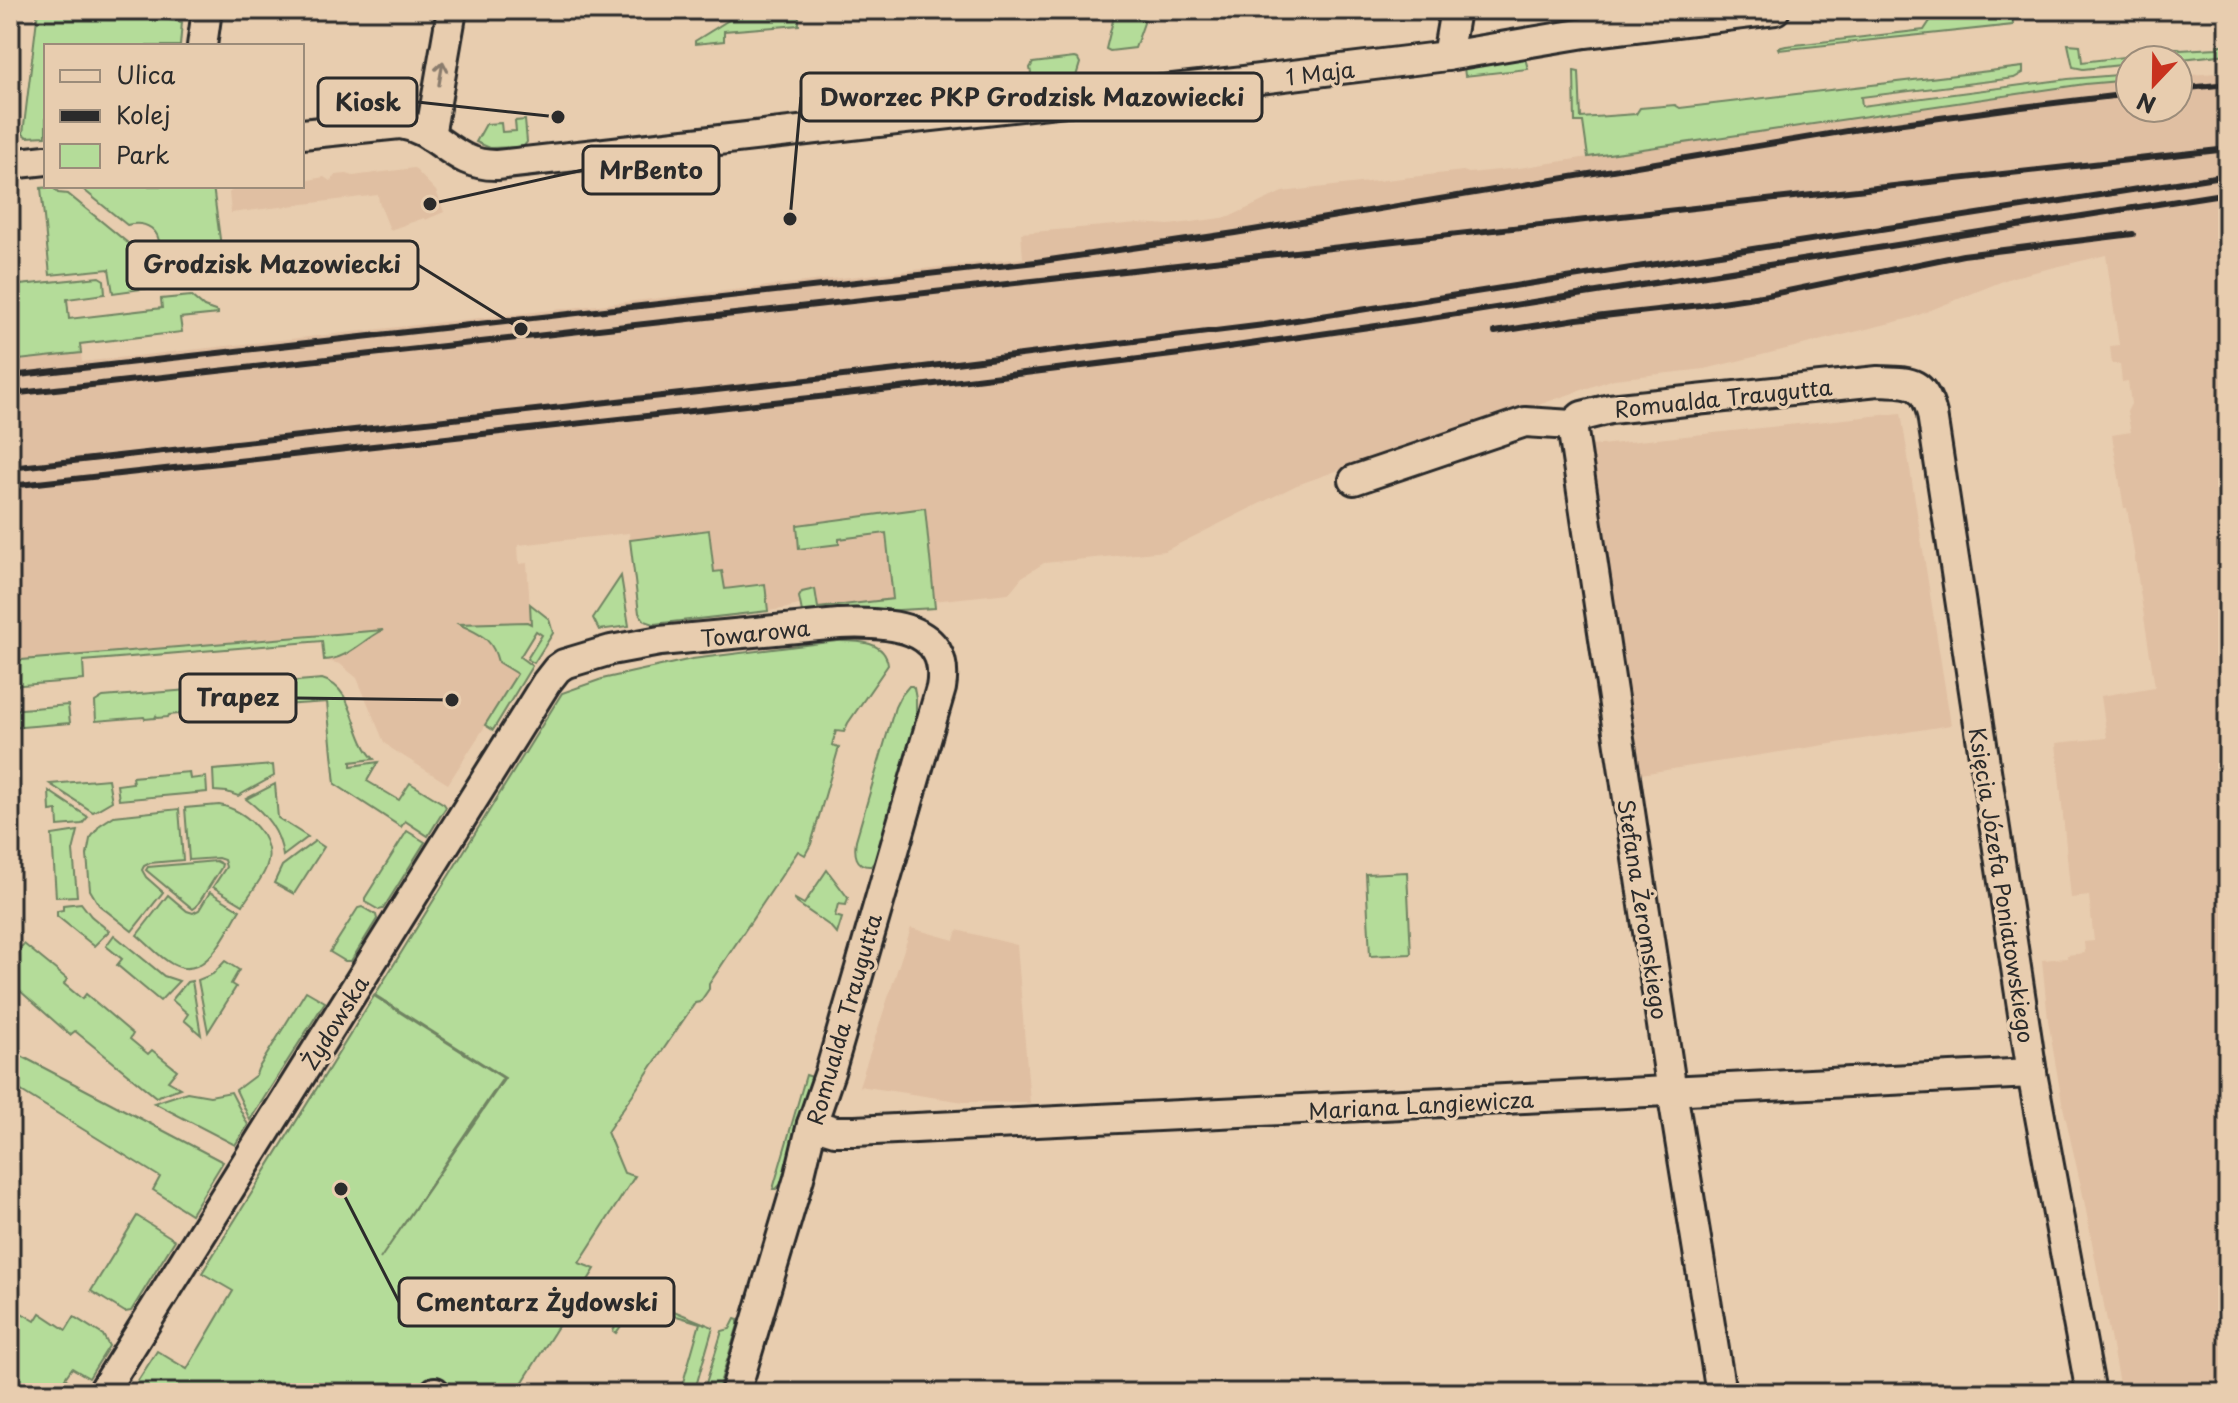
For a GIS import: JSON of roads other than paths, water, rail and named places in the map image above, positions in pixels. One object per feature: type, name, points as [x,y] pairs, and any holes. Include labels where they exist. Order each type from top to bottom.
[{"type":"street","points":[[202,44],[207,10]]},
{"type":"street","points":[[430,136],[452,10]]},
{"type":"street","points":[[1447,56],[1455,10]]},
{"type":"street","name":"1 Maja","points":[[304,134],[400,124],[416,127],[473,163],[497,165],[1244,81],[1772,10]]},
{"type":"street","points":[[10,164],[44,160]]},
{"type":"street","name":"Romualda Traugutta","points":[[1354,480],[1525,422],[1572,425],[1582,416],[1610,409],[1878,381],[1913,383]]},
{"type":"street","name":"Księcia Józefa Poniatowskiego","points":[[1913,383],[1928,399],[1932,414],[2032,1073],[2091,1393]]},
{"type":"street","name":"Stefana Żeromskiego","points":[[1572,425],[1672,1092],[1721,1393]]},
{"type":"street","name":"Towarowa","points":[[574,660],[660,641],[839,624],[897,626],[923,635],[933,646]]},
{"type":"street","name":"Romualda Traugutta","points":[[735,1393],[941,688],[944,675],[933,646]]},
{"type":"street","name":"Żydowska","points":[[102,1393],[546,683],[557,669],[574,660]]},
{"type":"street","name":"Mariana Langiewicza","points":[[812,1124],[835,1131],[855,1131],[2032,1073]]},
{"type":"railway","points":[[2194,87],[2228,84]]},
{"type":"railway","points":[[10,376],[1036,262],[1235,233],[1859,129],[2114,96]]},
{"type":"railway","points":[[10,394],[2228,149]]},
{"type":"railway","points":[[10,468],[915,368],[1264,325],[2228,175]]},
{"type":"railway","points":[[10,486],[918,386],[1180,354],[1425,319],[2228,193]]},
{"type":"railway","points":[[1495,332],[1768,295],[1963,255],[2133,234]]},
{"type":"place","name":"Kiosk","points":[[558,117]]},
{"type":"place","name":"MrBento","points":[[430,204]]},
{"type":"place","name":"Dworzec PKP Grodzisk Mazowiecki","points":[[790,219]]},
{"type":"place","name":"Grodzisk Mazowiecki","points":[[521,329]]},
{"type":"place","name":"Trapez","points":[[452,700]]},
{"type":"place","name":"Cmentarz Żydowski","points":[[341,1189]]}]
